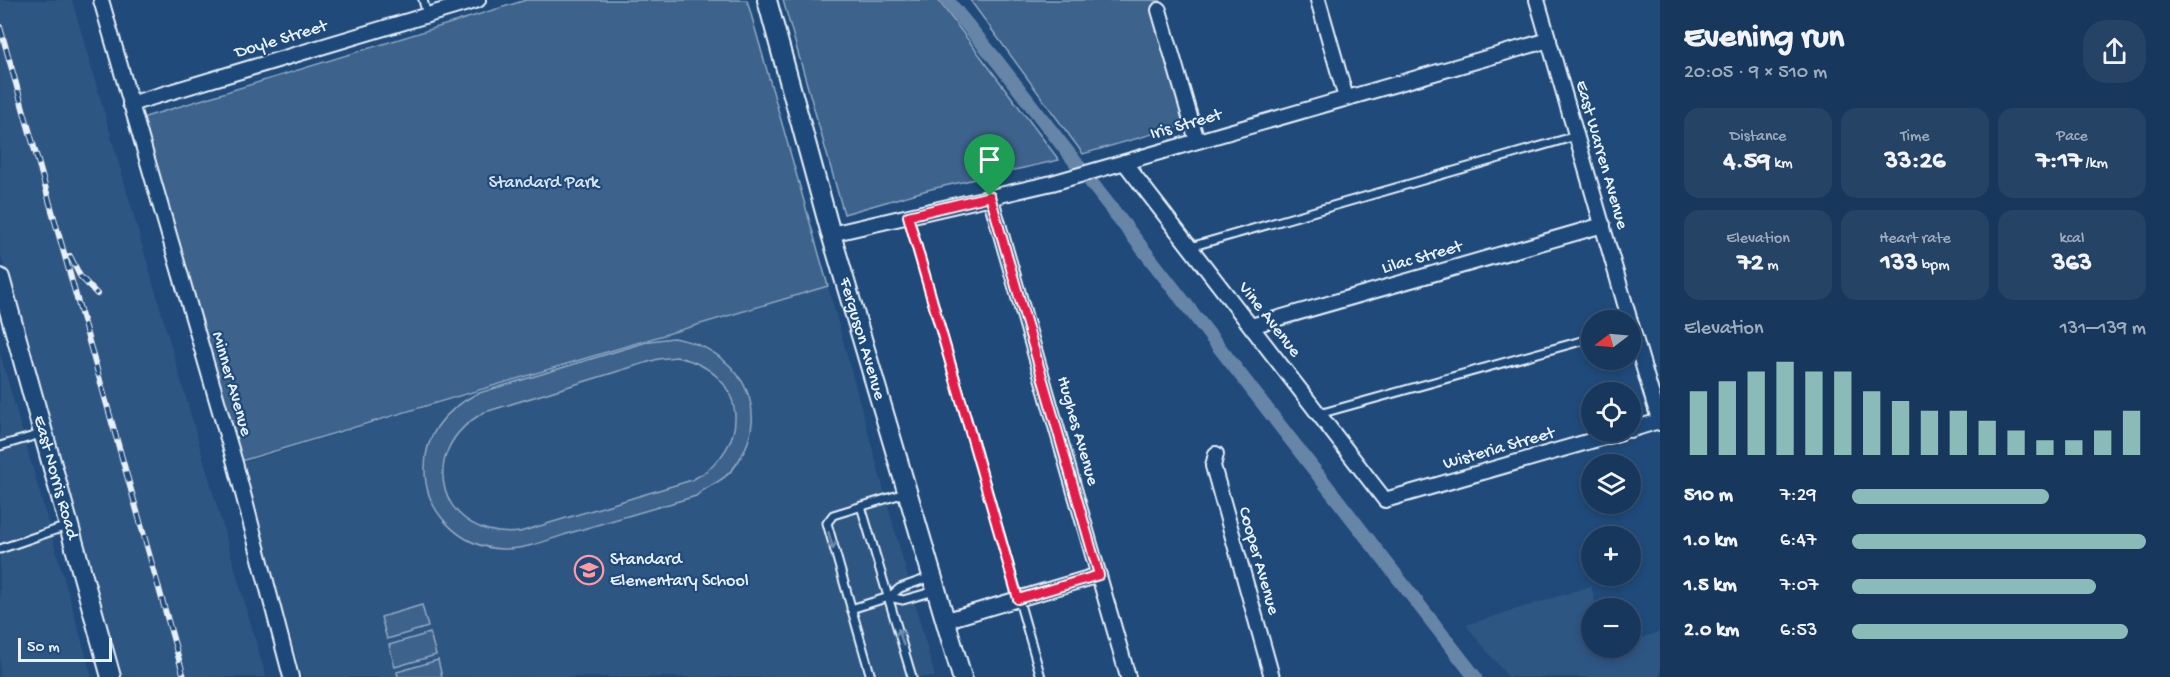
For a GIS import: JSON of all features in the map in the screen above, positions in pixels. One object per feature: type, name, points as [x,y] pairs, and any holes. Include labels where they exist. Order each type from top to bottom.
[{"type":"street","name":"Minner Avenue","points":[[101,0],[236,463],[291,677]]},
{"type":"street","name":"Doyle Street","points":[[130,104],[478,0]]},
{"type":"street","name":"Ferguson Avenue","points":[[767,0],[831,234],[962,677]]},
{"type":"street","points":[[1318,0],[1346,98]]},
{"type":"street","name":"East Warren Avenue","points":[[1537,0],[1627,310]]},
{"type":"street","points":[[1160,10],[1197,141]]},
{"type":"street","name":"Iris Street","points":[[831,234],[1052,183],[1549,40]]},
{"type":"street","name":"Vine Avenue","points":[[1124,162],[1385,500]]},
{"type":"street","name":"Hughes Avenue","points":[[990,196],[1128,677]]},
{"type":"street","name":"Lilac Street","points":[[1251,326],[1603,225]]},
{"type":"street","name":"East Norris Road","points":[[0,278],[111,677]]},
{"type":"street","name":"East Warren Avenue","points":[[1641,355],[1657,404],[1660,422]]},
{"type":"street","points":[[1641,427],[1660,422]]},
{"type":"street","name":"Wisteria Street","points":[[1385,500],[1587,442]]},
{"type":"street","name":"Cooper Avenue","points":[[1216,454],[1213,466],[1272,677]]},
{"type":"street","points":[[944,621],[1099,575]]},
{"type":"lane","points":[[423,0],[427,15]]},
{"type":"lane","points":[[1190,247],[1577,136]]},
{"type":"lane","points":[[908,216],[1041,677]]},
{"type":"lane","points":[[1318,414],[1581,341]]},
{"type":"lane","points":[[0,446],[43,434]]},
{"type":"lane","points":[[871,677],[827,522],[833,515],[906,492]]},
{"type":"lane","points":[[861,506],[912,677]]},
{"type":"lane","points":[[0,549],[69,525]]},
{"type":"lane","points":[[889,597],[903,600],[933,584]]},
{"type":"lane","points":[[851,609],[889,597],[900,588],[933,584]]},
{"type":"shaded area","points":[[0,0],[72,0],[266,677],[123,677],[0,252]]},
{"type":"shaded area","name":"Standard Elementary School","points":[[828,286],[935,677],[302,677],[241,463]]},
{"type":"shaded area","points":[[0,353],[92,677],[0,677]]},
{"type":"shaded area","points":[[1591,586],[1594,598],[1581,598],[1581,658],[1641,658],[1641,638],[1660,632],[1660,677],[1508,677],[1466,625]]},
{"type":"green space","name":"Standard Park","points":[[526,0],[747,0],[828,286],[241,461],[132,121]]},
{"type":"green space","points":[[783,0],[938,0],[1059,160],[931,189],[844,214]]},
{"type":"green space","points":[[970,0],[1160,0],[1194,122],[1083,154]]},
{"type":"green space","points":[[673,338],[695,344],[715,353],[731,366],[743,382],[750,401],[752,420],[748,441],[738,462],[728,474],[696,496],[520,548],[486,547],[458,534],[447,524],[431,499],[426,484],[425,468],[426,455],[433,433],[455,407],[476,394],[650,341]],"holes":[[[676,357],[700,365],[717,377],[729,393],[735,411],[734,430],[726,449],[713,466],[692,480],[520,532],[492,531],[470,522],[454,508],[445,490],[443,469],[449,448],[463,428],[485,412],[658,359]]]},
{"type":"green space","points":[[422,605],[428,627],[387,639],[381,617]]},
{"type":"green space","points":[[430,633],[436,655],[395,667],[389,645]]},
{"type":"green space","points":[[438,660],[442,677],[398,677],[397,672]]},
{"type":"waterway","points":[[947,0],[997,61],[1475,677]]},
{"type":"railway","points":[[0,27],[184,677]]},
{"type":"railway","points":[[70,256],[80,276],[97,294]]},
{"type":"place","name":"Standard Elementary School","points":[[589,570]]},
{"type":"route","points":[[990,196],[1099,575],[1018,599],[908,216],[990,196]]}]
